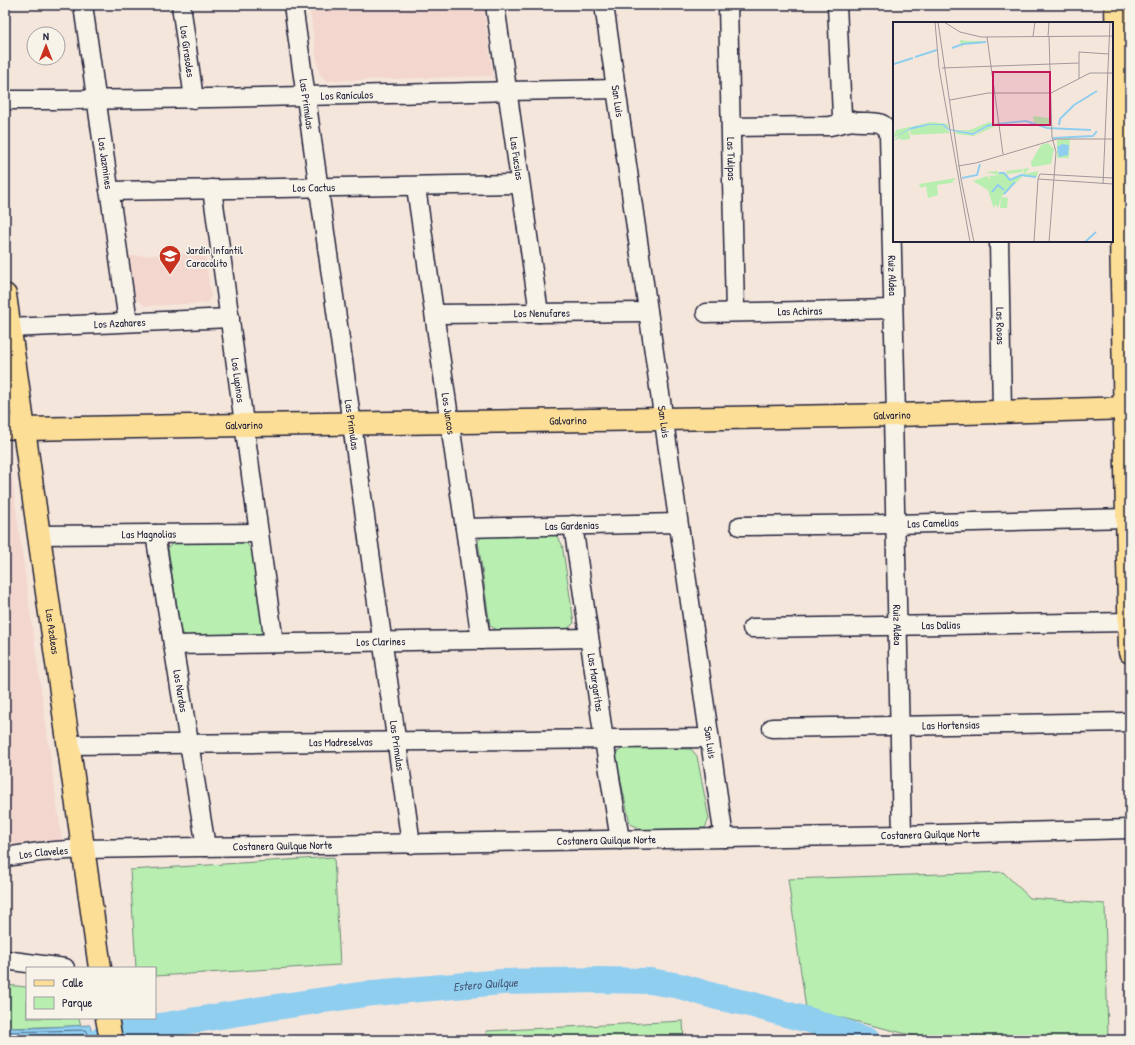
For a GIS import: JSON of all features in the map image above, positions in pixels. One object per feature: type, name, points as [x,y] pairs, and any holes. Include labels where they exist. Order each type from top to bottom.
[{"type":"main road","points":[[1116,5],[1116,223],[1127,408],[1127,518],[1130,652]]},
{"type":"main road","name":"Las Azaleas","points":[[5,296],[10,328],[14,428],[39,535],[100,967]]},
{"type":"main road","name":"Galvarino","points":[[14,428],[894,415],[1127,408]]},
{"type":"main road","points":[[107,1019],[111,1040]]},
{"type":"street","name":"Los Jazmines","points":[[83,5],[128,322]]},
{"type":"street","name":"Los Girasoles","points":[[181,5],[194,99]]},
{"type":"street","name":"Las Primulas","points":[[293,5],[411,844]]},
{"type":"street","name":"Las Fucsias","points":[[495,5],[539,313]]},
{"type":"street","name":"San Luis","points":[[604,5],[724,838]]},
{"type":"street","name":"Las Tulipas","points":[[728,5],[735,312]]},
{"type":"street","points":[[837,5],[841,110],[842,116],[846,120],[852,122]]},
{"type":"street","name":"Los Ranículos","points":[[5,100],[194,99],[616,89]]},
{"type":"street","name":"Ruiz Aldea","points":[[731,127],[830,126],[852,122],[878,122],[888,124],[892,227],[895,524],[902,835]]},
{"type":"street","name":"Los Cactus","points":[[109,190],[416,187],[520,184]]},
{"type":"street","name":"Los Juncos","points":[[416,187],[481,640]]},
{"type":"street","name":"Los Lupinos","points":[[212,189],[274,643]]},
{"type":"street","name":"Las Rosas","points":[[999,242],[1002,411]]},
{"type":"street","name":"Las Achiras","points":[[706,313],[893,309]]},
{"type":"street","name":"Los Nenufares","points":[[435,314],[648,312]]},
{"type":"street","name":"Los Azahares","points":[[10,328],[230,318]]},
{"type":"street","name":"Las Camelias","points":[[740,526],[895,524],[1127,518]]},
{"type":"street","name":"Las Gardenias","points":[[465,528],[678,523]]},
{"type":"street","name":"Las Margaritas","points":[[573,525],[620,840]]},
{"type":"street","name":"Las Magnolias","points":[[39,535],[259,533]]},
{"type":"street","name":"Los Nardos","points":[[155,534],[206,848]]},
{"type":"street","name":"Las Dalias","points":[[752,628],[1129,622]]},
{"type":"street","name":"Los Clarines","points":[[173,645],[590,638]]},
{"type":"street","name":"Las Hortensias","points":[[772,728],[1130,722]]},
{"type":"street","name":"Las Madreselvas","points":[[69,745],[709,738]]},
{"type":"street","name":"Costanera Quilque Norte","points":[[83,849],[206,848],[1130,830]]},
{"type":"street","name":"Los Claveles","points":[[5,856],[83,849]]},
{"type":"street","points":[[5,960],[57,967]]},
{"type":"shaded area","points":[[309,5],[483,5],[493,76],[326,81],[319,73]]},
{"type":"shaded area","name":"Jardín Infantil Caracolito","points":[[205,253],[211,296],[207,303],[145,306],[136,299],[128,256]]},
{"type":"shaded area","points":[[5,456],[9,458],[62,840],[5,846]]},
{"type":"green space","points":[[484,534],[555,534],[562,544],[574,623],[566,630],[501,632],[490,626],[478,541]]},
{"type":"green space","points":[[175,541],[245,541],[252,551],[265,630],[256,637],[191,639],[181,633],[168,548]]},
{"type":"green space","points":[[624,748],[691,749],[697,756],[709,819],[705,828],[645,830],[630,824],[615,753]]},
{"type":"green space","points":[[334,857],[340,965],[156,976],[156,967],[136,967],[130,870]]},
{"type":"green space","points":[[1003,872],[1030,898],[1105,904],[1108,1040],[931,1040],[806,1009],[788,879]]},
{"type":"green space","points":[[5,985],[26,987],[26,1019],[79,1019],[81,1026],[5,1028]]},
{"type":"green space","points":[[683,1021],[684,1040],[487,1040],[486,1031]]},
{"type":"water","points":[[90,1025],[94,1040],[5,1040],[5,1028]]},
{"type":"waterway","name":"Estero Quilque","points":[[100,1040],[141,1029],[373,993],[502,982],[600,980],[650,981],[680,986],[812,1021],[867,1040]]},
{"type":"place","name":"Jardín Infantil Caracolito","points":[[170,276]]}]
